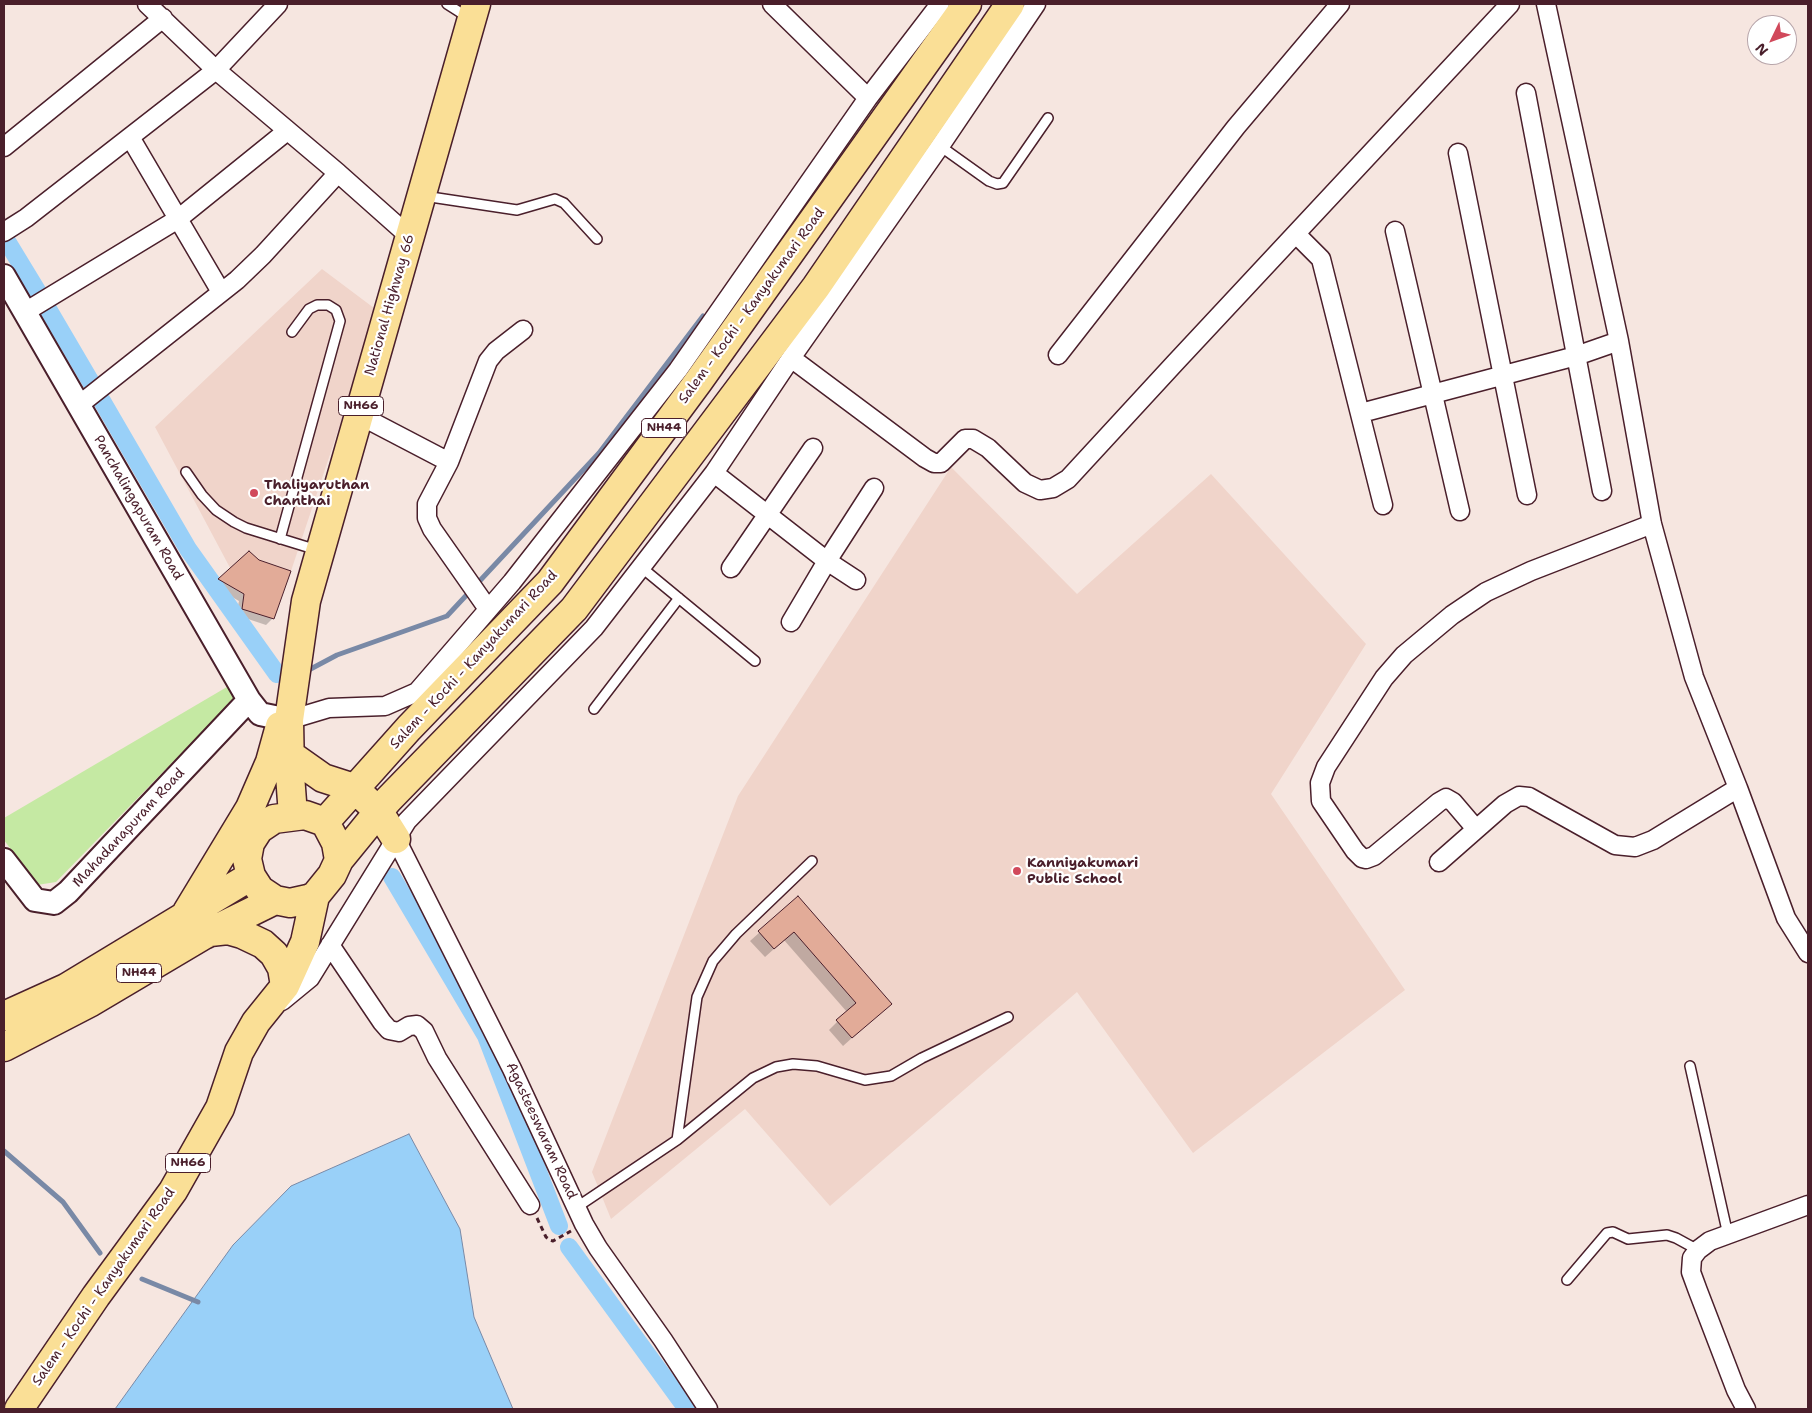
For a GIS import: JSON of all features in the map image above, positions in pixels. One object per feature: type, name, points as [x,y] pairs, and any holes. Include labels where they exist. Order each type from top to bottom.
[{"type":"highway","name":"Salem - Kochi - Kanyakumari Road","points":[[325,822],[409,728],[550,582],[698,382],[967,4]]},
{"type":"highway","name":"NH44","points":[[4,1047],[91,1002],[210,932],[275,900],[290,903],[315,896],[332,876],[339,860],[379,812],[574,609],[816,287],[1010,4]]},
{"type":"highway","name":"National Highway 66","points":[[293,816],[286,719],[306,601],[474,12]]},
{"type":"highway","points":[[185,916],[250,808],[286,719]]},
{"type":"highway","points":[[289,754],[323,778],[354,788],[379,812],[396,839]]},
{"type":"highway","points":[[275,900],[260,890],[251,876],[247,859],[250,843],[259,829],[274,819],[305,815],[325,822],[336,843],[339,860]]},
{"type":"highway","name":"NH44","points":[[4,1016],[66,988],[251,876]]},
{"type":"highway","name":"Salem - Kochi - Kanyakumari Road","points":[[19,1409],[96,1296],[173,1191],[220,1108],[239,1052],[256,1022],[285,986],[305,942],[315,896]]},
{"type":"highway","points":[[210,932],[228,930],[263,944],[274,954],[282,968],[285,986]]},
{"type":"street","points":[[147,4],[216,70],[338,173],[410,237]]},
{"type":"street","points":[[4,232],[26,218],[216,70],[278,4]]},
{"type":"street","points":[[772,4],[868,98]]},
{"type":"street","points":[[286,719],[330,708],[385,706],[417,692],[512,582],[678,370],[868,98],[940,4]]},
{"type":"street","points":[[256,1022],[310,978],[407,821],[594,628],[714,473],[791,358],[940,146],[1036,4]]},
{"type":"street","points":[[1058,355],[1236,127],[1340,4]]},
{"type":"street","points":[[791,358],[934,463],[941,463],[965,439],[972,439],[988,448],[1026,483],[1040,490],[1053,488],[1068,479],[1510,4]]},
{"type":"street","points":[[1546,4],[1619,341],[1652,524],[1694,677],[1738,788],[1786,918],[1808,953]]},
{"type":"street","points":[[4,147],[163,18]]},
{"type":"street","points":[[1526,93],[1602,490]]},
{"type":"street","points":[[25,312],[178,219],[287,131]]},
{"type":"street","points":[[130,137],[221,292]]},
{"type":"street","points":[[1458,153],[1527,496]]},
{"type":"street","points":[[79,406],[221,292],[263,255],[338,173]]},
{"type":"street","points":[[1395,231],[1460,511]]},
{"type":"street","points":[[1296,234],[1321,259],[1383,505]]},
{"type":"street","name":"Panchalingapuram Road","points":[[4,276],[250,700],[260,714],[286,719]]},
{"type":"street","points":[[488,609],[432,530],[427,518],[427,504],[449,462],[488,361],[496,351],[523,330]]},
{"type":"street","points":[[1361,413],[1576,356],[1619,341]]},
{"type":"street","points":[[359,415],[449,462]]},
{"type":"street","points":[[731,568],[813,448]]},
{"type":"street","points":[[714,473],[827,561],[856,580]]},
{"type":"street","points":[[791,622],[827,561],[874,488]]},
{"type":"street","points":[[1476,829],[1453,802],[1446,798],[1374,856],[1366,859],[1362,858],[1355,852],[1321,801],[1320,783],[1326,767],[1384,678],[1404,655],[1452,615],[1486,592],[1531,570],[1652,524]]},
{"type":"street","name":"Mahadanapuram Road","points":[[4,860],[35,900],[54,903],[68,892],[250,700]]},
{"type":"street","points":[[1439,862],[1505,804],[1519,796],[1529,797],[1615,845],[1635,847],[1653,840],[1738,788]]},
{"type":"street","name":"Agasteeswaram Road","points":[[396,839],[512,1069],[584,1224],[598,1248],[663,1340],[708,1409]]},
{"type":"street","points":[[330,945],[389,1030],[398,1032],[417,1024],[424,1030],[437,1058],[530,1205]]},
{"type":"street","points":[[1746,1409],[1736,1390],[1691,1272],[1692,1258],[1698,1250],[1710,1242],[1808,1205]]},
{"type":"lane","points":[[447,4],[474,12]]},
{"type":"lane","points":[[940,146],[989,181],[997,184],[1003,183],[1048,118]]},
{"type":"lane","points":[[421,196],[517,210],[555,199],[564,203],[597,239]]},
{"type":"lane","points":[[280,538],[340,321],[336,310],[328,305],[317,305],[309,309],[292,332]]},
{"type":"lane","points":[[186,472],[202,495],[216,510],[228,518],[246,528],[320,551]]},
{"type":"lane","points":[[640,567],[756,661]]},
{"type":"lane","points":[[594,709],[679,598]]},
{"type":"lane","points":[[677,1140],[697,997],[713,961],[736,934],[812,861]]},
{"type":"lane","points":[[577,1207],[677,1140],[753,1078],[776,1067],[793,1064],[817,1066],[865,1080],[891,1076],[922,1058],[1008,1017]]},
{"type":"lane","points":[[1690,1066],[1728,1235]]},
{"type":"lane","points":[[1566,1280],[1607,1233],[1613,1232],[1628,1239],[1667,1235],[1698,1250]]},
{"type":"path","points":[[530,1205],[544,1234],[550,1240],[554,1240],[584,1224]]},
{"type":"shaded area","name":"Thaliyaruthan Chanthai","points":[[322,269],[378,311],[291,571],[259,560],[244,594],[155,427]]},
{"type":"shaded area","name":"Kanniyakumari Public School","points":[[951,467],[1077,594],[1211,474],[1366,644],[1271,794],[1405,990],[1193,1153],[1077,992],[830,1206],[745,1109],[611,1219],[592,1172],[738,796]]},
{"type":"green space","points":[[232,684],[237,696],[56,882],[37,885],[4,840],[4,818]]},
{"type":"water","points":[[409,1134],[460,1229],[474,1317],[513,1409],[115,1409],[233,1245],[291,1186]]},
{"type":"building","points":[[249,551],[259,560],[291,571],[274,619],[242,609],[244,594],[218,579]]},
{"type":"building","points":[[798,896],[892,1004],[852,1038],[836,1020],[856,1003],[794,932],[774,949],[758,931]]},
{"type":"waterway","points":[[8,243],[39,294]]},
{"type":"waterway","points":[[48,309],[92,384]]},
{"type":"waterway","points":[[305,672],[337,655],[447,616],[599,453],[703,316]]},
{"type":"waterway","points":[[102,401],[188,549],[277,674]]},
{"type":"waterway","points":[[392,877],[486,1036],[559,1226]]},
{"type":"waterway","points":[[4,1151],[63,1202],[100,1253]]},
{"type":"waterway","points":[[569,1247],[687,1409]]},
{"type":"waterway","points":[[142,1279],[198,1302]]},
{"type":"place","name":"Thaliyaruthan Chanthai","points":[[254,493]]},
{"type":"place","name":"Kanniyakumari Public School","points":[[1017,871]]}]
